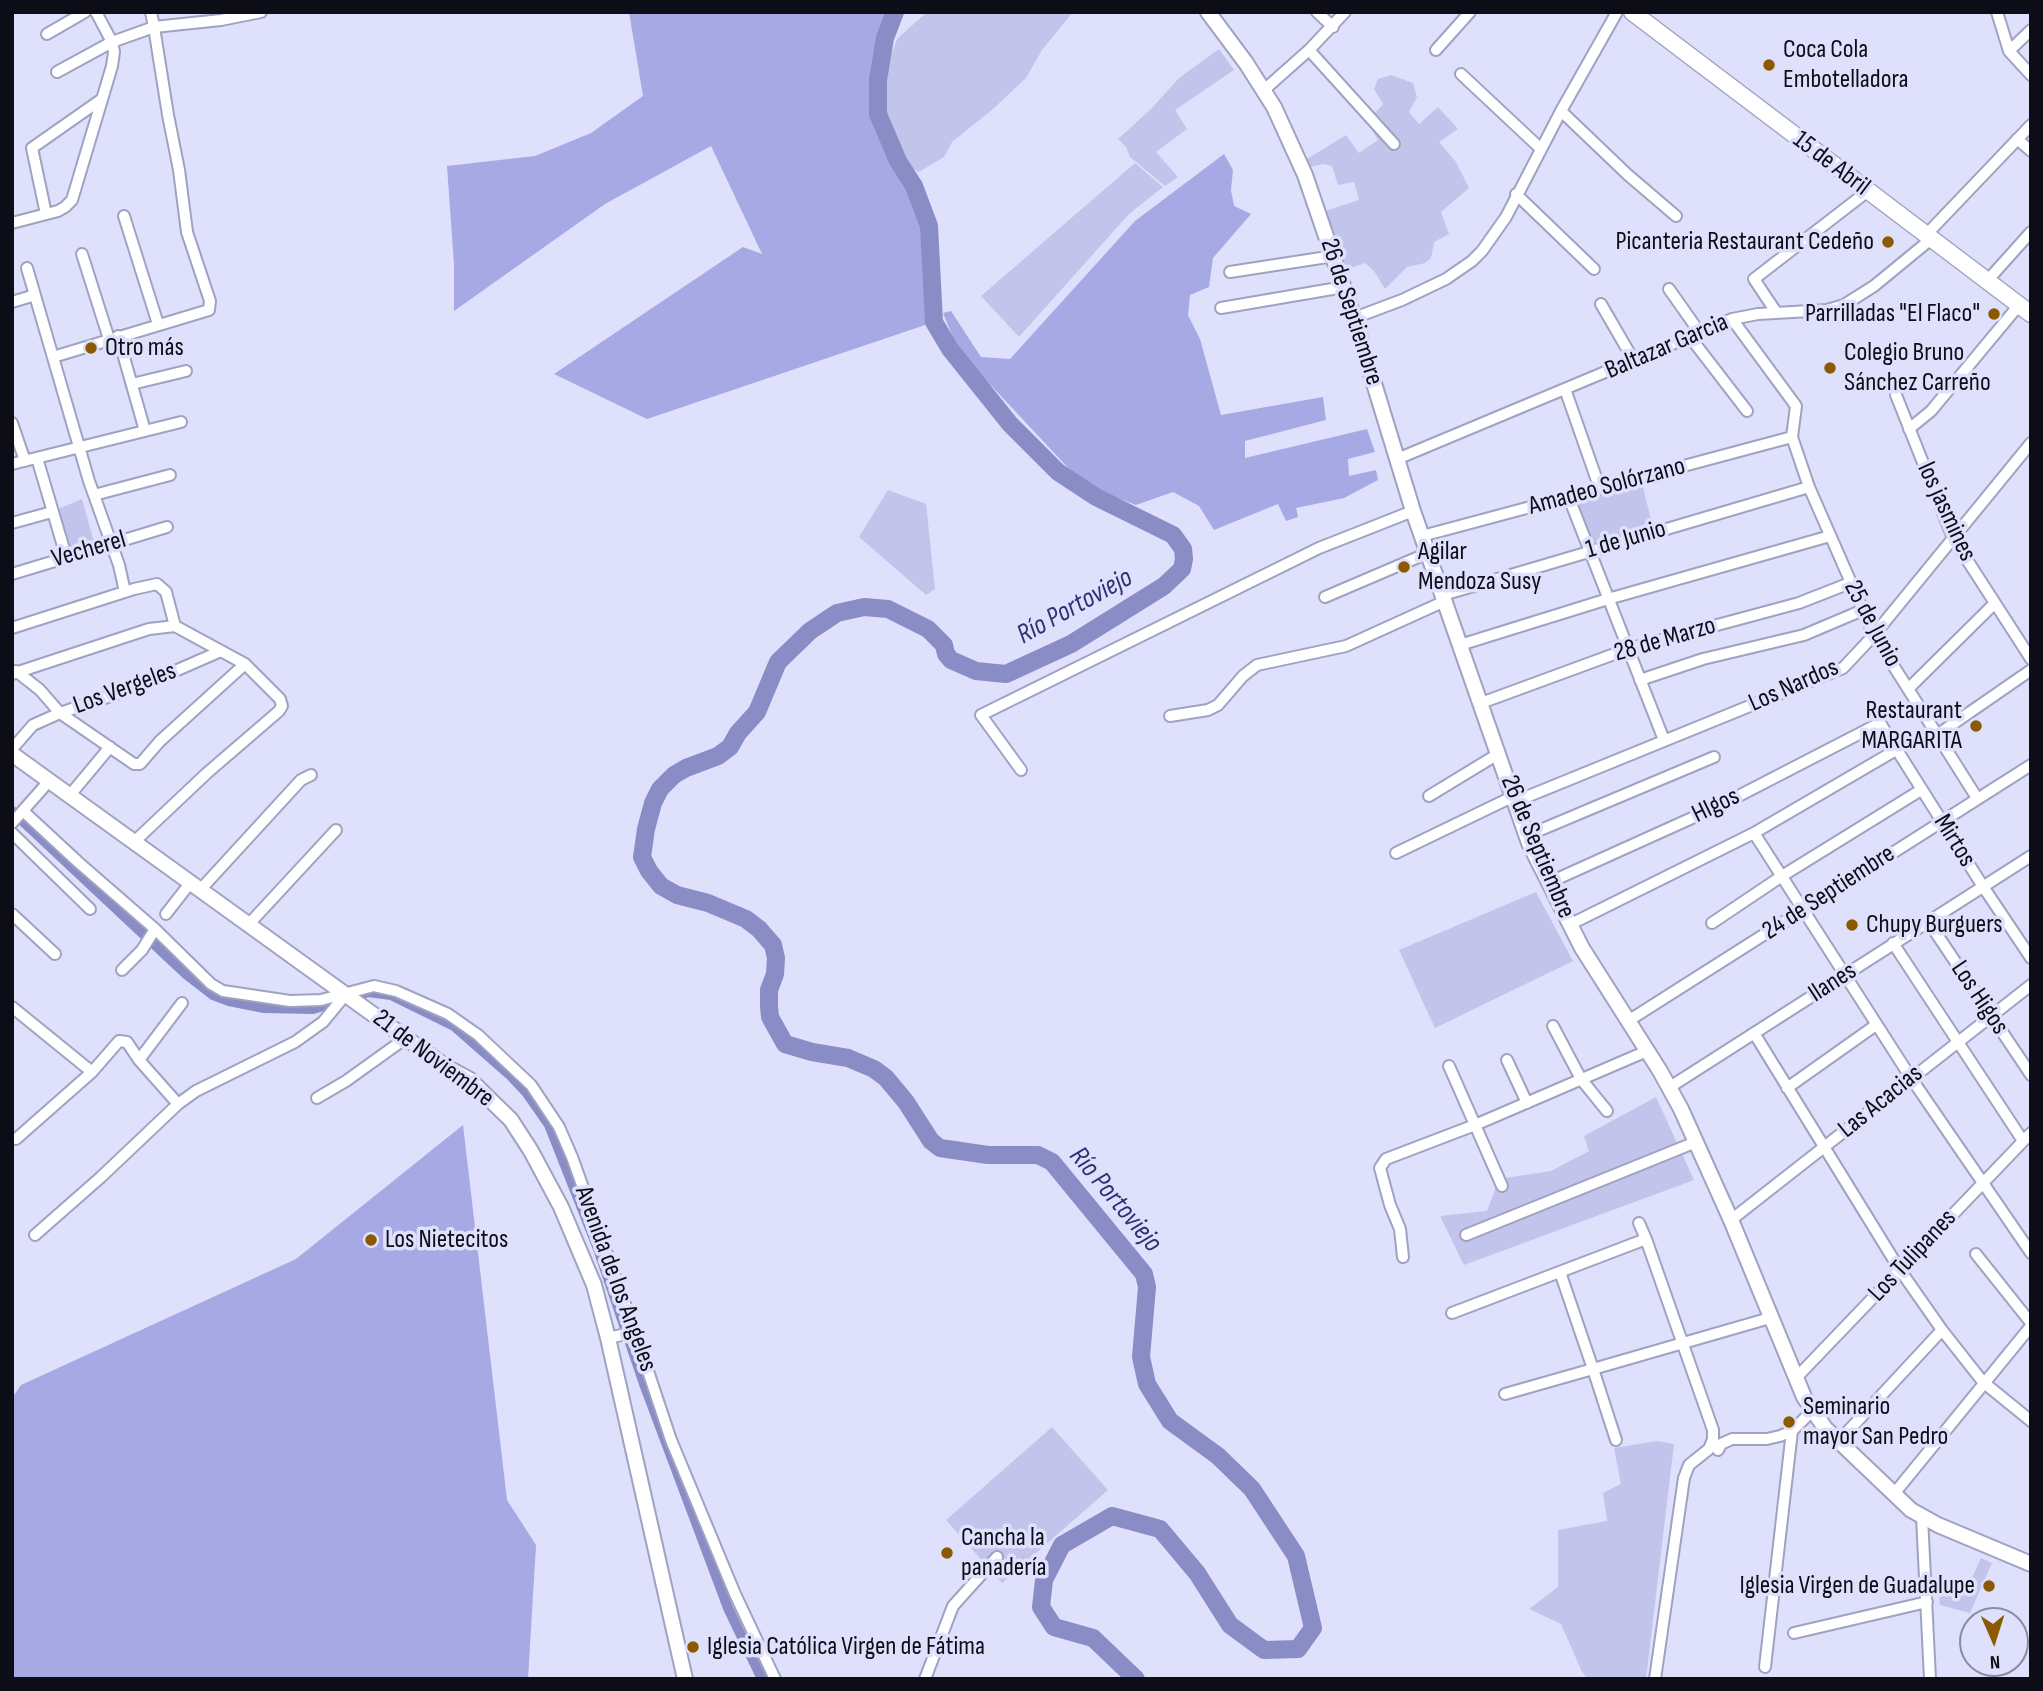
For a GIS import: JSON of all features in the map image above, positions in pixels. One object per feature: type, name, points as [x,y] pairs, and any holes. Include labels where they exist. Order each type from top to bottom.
[{"type":"main road","name":"15 de Abril","points":[[1632,12],[2025,310]]},
{"type":"street","points":[[47,34],[85,12]]},
{"type":"street","points":[[12,223],[65,208],[72,200],[114,52],[112,42],[96,12]]},
{"type":"street","points":[[53,357],[209,310],[210,301],[187,232],[179,170],[151,12]]},
{"type":"street","points":[[57,72],[112,42],[154,27],[222,20],[261,12]]},
{"type":"street","name":"26 de Septiembre","points":[[1208,12],[1264,90],[1305,174],[1354,318],[1413,511],[1526,836],[1569,925],[1670,1087],[1731,1220],[1770,1318],[1812,1411],[1838,1442],[1893,1495],[1922,1517],[2030,1564]]},
{"type":"street","points":[[1317,12],[1333,27]]},
{"type":"street","points":[[1264,90],[1333,27],[1345,12]]},
{"type":"street","points":[[1436,50],[1470,12]]},
{"type":"street","points":[[1354,318],[1426,289],[1472,261],[1498,230],[1617,12]]},
{"type":"street","points":[[1997,12],[2009,51],[2031,75]]},
{"type":"street","points":[[2009,51],[2031,30]]},
{"type":"street","points":[[1309,50],[1394,144]]},
{"type":"street","points":[[1461,74],[1541,149]]},
{"type":"street","points":[[46,214],[32,148],[102,99]]},
{"type":"street","points":[[1561,111],[1676,216]]},
{"type":"street","name":"Baltazar Garcia","points":[[1397,459],[1732,319],[1776,312],[1815,312],[1844,305],[1874,286],[1927,238],[2031,125]]},
{"type":"street","points":[[2017,139],[2031,151]]},
{"type":"street","points":[[1776,312],[1754,279],[1868,191]]},
{"type":"street","points":[[1516,194],[1594,269]]},
{"type":"street","points":[[124,216],[158,324]]},
{"type":"street","points":[[1987,281],[2029,238]]},
{"type":"street","points":[[82,254],[132,384],[145,431]]},
{"type":"street","points":[[1230,272],[1334,256]]},
{"type":"street","points":[[27,268],[125,592]]},
{"type":"street","points":[[1221,308],[1344,287]]},
{"type":"street","points":[[1669,289],[1695,335],[1747,411]]},
{"type":"street","points":[[12,302],[35,295]]},
{"type":"street","points":[[1601,304],[1634,360]]},
{"type":"street","points":[[1909,429],[1931,411],[2025,310]]},
{"type":"street","points":[[1732,319],[1796,406],[1792,438]]},
{"type":"street","points":[[132,384],[186,371]]},
{"type":"street","points":[[1565,389],[1600,489]]},
{"type":"street","name":"los jasmines","points":[[1896,395],[1953,538],[2031,659]]},
{"type":"street","points":[[12,464],[181,422]]},
{"type":"street","points":[[12,423],[25,461]]},
{"type":"street","name":"25 de Junio","points":[[1792,438],[1809,487],[1874,635],[1977,798]]},
{"type":"street","name":"Amadeo Solórzano","points":[[1422,536],[1792,438]]},
{"type":"street","name":"Los Nardos","points":[[1396,853],[1513,800],[1835,672],[1852,660],[1874,635],[2031,443]]},
{"type":"street","points":[[37,457],[66,556]]},
{"type":"street","points":[[94,495],[170,475]]},
{"type":"street","name":"1 de Junio","points":[[1170,716],[1208,710],[1218,705],[1243,676],[1257,665],[1346,646],[1444,598],[1589,551],[1809,487]]},
{"type":"street","points":[[1569,498],[1664,740]]},
{"type":"street","points":[[1021,771],[981,715],[1319,548],[1413,511]]},
{"type":"street","points":[[12,523],[52,512]]},
{"type":"street","name":"Vecherel","points":[[12,574],[167,527]]},
{"type":"street","points":[[1461,645],[1608,599],[1830,536]]},
{"type":"street","points":[[1325,597],[1428,553]]},
{"type":"street","name":"28 de Marzo","points":[[1481,703],[1628,649],[1799,603],[1850,583]]},
{"type":"street","points":[[12,628],[157,584],[166,592],[176,626]]},
{"type":"street","points":[[1908,690],[1995,603]]},
{"type":"street","points":[[1640,680],[1703,659],[1804,635],[1863,610]]},
{"type":"street","points":[[14,673],[149,629],[176,626],[245,664],[280,699],[282,706],[279,711],[207,773],[135,841]]},
{"type":"street","name":"Los Vergeles","points":[[12,751],[33,725],[143,685],[222,651]]},
{"type":"street","points":[[14,673],[40,690],[60,713],[134,764],[140,764],[160,741],[245,664]]},
{"type":"street","points":[[1937,735],[2031,670]]},
{"type":"street","name":"Mirtos","points":[[1880,723],[2031,958]]},
{"type":"street","name":"HIgos","points":[[1548,883],[1723,804],[1880,723]]},
{"type":"street","points":[[70,794],[110,747]]},
{"type":"street","points":[[1569,925],[1754,833],[1896,750]]},
{"type":"street","name":"21 de Noviembre","points":[[12,751],[446,1068],[470,1080],[503,1111],[521,1134],[576,1240],[594,1285],[623,1335],[685,1679]]},
{"type":"street","points":[[1429,796],[1498,754]]},
{"type":"street","points":[[1526,836],[1714,757]]},
{"type":"street","name":"24 de Septiembre","points":[[1628,1021],[2031,765]]},
{"type":"street","points":[[166,914],[302,780],[312,775]]},
{"type":"street","points":[[18,816],[50,780]]},
{"type":"street","points":[[1712,923],[1782,876],[1922,790]]},
{"type":"street","name":"Avenida de los Angeles","points":[[18,816],[78,863],[211,984],[223,991],[290,1001],[321,1000],[374,986],[396,991],[421,1000],[478,1035],[531,1085],[547,1106],[564,1137],[623,1335],[671,1440],[735,1594],[775,1679]]},
{"type":"street","points":[[249,924],[336,830]]},
{"type":"street","points":[[12,833],[90,909]]},
{"type":"street","points":[[1754,833],[1910,1078],[2031,1253]]},
{"type":"street","name":"Ilanes","points":[[1670,1087],[2031,856]]},
{"type":"street","points":[[12,915],[55,954]]},
{"type":"street","name":"Los Higos","points":[[1928,921],[2031,1075]]},
{"type":"street","points":[[122,970],[142,950],[154,932]]},
{"type":"street","points":[[1893,943],[1956,1042],[2027,1137]]},
{"type":"street","name":"Las Acacias","points":[[1731,1220],[2031,985]]},
{"type":"street","points":[[35,1235],[178,1104],[196,1091],[295,1042],[323,1022],[346,995]]},
{"type":"street","points":[[139,1060],[182,1003]]},
{"type":"street","points":[[12,1007],[92,1072]]},
{"type":"street","points":[[1787,1088],[1876,1025]]},
{"type":"street","points":[[1553,1026],[1581,1079],[1607,1111]]},
{"type":"street","points":[[1754,1033],[1900,1270],[1942,1330],[1983,1382],[2031,1420]]},
{"type":"street","points":[[317,1098],[346,1081],[406,1038]]},
{"type":"street","points":[[16,1139],[92,1072],[119,1041],[127,1042],[139,1060],[178,1104]]},
{"type":"street","points":[[1404,1257],[1400,1229],[1380,1168],[1386,1160],[1647,1051]]},
{"type":"street","points":[[1507,1060],[1527,1103]]},
{"type":"street","points":[[1449,1066],[1502,1186]]},
{"type":"street","name":"Los Tulipanes","points":[[1796,1378],[2027,1137]]},
{"type":"street","points":[[1466,1235],[1696,1142]]},
{"type":"street","points":[[1639,1223],[1713,1430],[1713,1439],[1703,1455],[1689,1465],[1684,1478],[1655,1679]]},
{"type":"street","points":[[1452,1313],[1646,1239]]},
{"type":"street","points":[[1893,1495],[2031,1324],[1976,1254]]},
{"type":"street","points":[[1560,1272],[1616,1440]]},
{"type":"street","points":[[1505,1394],[1770,1318]]},
{"type":"street","points":[[1838,1442],[1942,1330]]},
{"type":"street","points":[[1718,1450],[1727,1441],[1780,1437],[1791,1431],[1812,1411]]},
{"type":"street","points":[[1765,1667],[1791,1431]]},
{"type":"street","points":[[1922,1517],[1930,1679]]},
{"type":"street","points":[[925,1679],[953,1606],[998,1557]]},
{"type":"street","points":[[1794,1633],[1927,1602]]},
{"type":"shaded area","points":[[629,12],[895,12],[887,32],[878,80],[878,114],[898,161],[922,206],[931,269],[934,322],[647,419],[554,374],[743,247],[762,254],[711,146],[605,204],[454,311],[454,265],[447,166],[535,156],[591,133],[643,96]]},
{"type":"shaded area","points":[[927,12],[1073,12],[1042,50],[1026,78],[952,142],[944,157],[919,172],[909,166],[885,116],[884,75],[897,39]]},
{"type":"shaded area","points":[[1219,49],[1234,70],[1175,110],[1187,129],[1156,152],[1178,177],[1165,186],[1130,157],[1126,147],[1118,139],[1151,109],[1179,78]]},
{"type":"shaded area","points":[[1391,75],[1413,83],[1417,97],[1409,112],[1419,124],[1438,107],[1458,129],[1439,142],[1456,162],[1469,188],[1441,212],[1449,234],[1434,242],[1431,258],[1425,263],[1407,267],[1385,289],[1374,271],[1365,263],[1345,270],[1325,211],[1359,200],[1354,182],[1338,185],[1332,166],[1323,164],[1310,167],[1307,159],[1346,135],[1359,153],[1378,140],[1367,122],[1383,104],[1374,89],[1378,79]]},
{"type":"shaded area","points":[[1224,154],[1233,170],[1231,190],[1234,206],[1251,214],[1213,258],[1209,287],[1190,295],[1188,315],[1200,339],[1221,415],[1323,397],[1326,420],[1245,441],[1245,458],[1367,429],[1375,452],[1348,459],[1349,476],[1376,470],[1378,480],[1344,498],[1296,508],[1298,517],[1286,521],[1278,504],[1214,530],[1199,506],[1173,492],[1136,505],[1107,494],[1071,471],[958,350],[943,313],[951,311],[981,357],[1010,359],[1135,221]]},
{"type":"shaded area","points":[[1135,163],[1163,187],[1129,214],[1019,337],[981,296]]},
{"type":"shaded area","points":[[1642,482],[1652,525],[1594,545],[1577,501]]},
{"type":"shaded area","points":[[888,490],[926,504],[935,589],[926,595],[859,537]]},
{"type":"shaded area","points":[[82,499],[94,542],[68,549],[53,511]]},
{"type":"shaded area","points":[[1536,892],[1573,961],[1435,1028],[1399,950]]},
{"type":"shaded area","points":[[1656,1097],[1694,1180],[1464,1265],[1440,1216],[1487,1211],[1499,1179],[1551,1171],[1589,1151],[1584,1136]]},
{"type":"shaded area","points":[[463,1125],[507,1500],[536,1545],[528,1679],[12,1677],[12,1398],[21,1385],[296,1259]]},
{"type":"shaded area","points":[[1052,1427],[1108,1490],[1002,1583],[946,1520]]},
{"type":"shaded area","points":[[1657,1441],[1674,1444],[1646,1679],[1588,1679],[1582,1672],[1561,1624],[1529,1609],[1558,1587],[1558,1530],[1607,1521],[1603,1493],[1621,1484],[1614,1448]]},
{"type":"shaded area","points":[[1981,1558],[1992,1563],[1973,1607],[1959,1607],[1959,1610],[1940,1605],[1939,1595],[1948,1589],[1949,1581],[1967,1589]]},
{"type":"waterway","name":"Río Portoviejo","points":[[895,12],[885,38],[878,80],[878,114],[898,161],[914,186],[929,226],[934,322],[950,349],[1010,424],[1058,472],[1096,497],[1173,535],[1183,549],[1182,569],[1164,586],[1071,644],[1006,674],[976,671],[951,660],[944,645],[928,629],[888,609],[864,607],[837,613],[810,631],[778,662],[757,712],[738,733],[730,747],[718,756],[674,775],[660,789],[646,829],[642,857],[661,886],[677,895],[708,903],[746,919],[773,945],[776,958],[775,974],[769,990],[770,1017],[785,1044],[848,1058],[874,1069],[886,1078],[906,1102],[931,1141],[940,1148],[988,1155],[1038,1155],[1052,1162],[1144,1274],[1147,1287],[1141,1357],[1147,1384],[1170,1421],[1218,1456],[1252,1489],[1296,1556],[1313,1628],[1298,1649],[1264,1650],[1230,1625],[1197,1573],[1160,1529],[1112,1516],[1062,1545],[1044,1580],[1041,1607],[1054,1627],[1093,1638],[1136,1679]]},
{"type":"waterway","points":[[12,811],[186,974],[213,995],[264,1008],[313,1009],[341,1001]]},
{"type":"waterway","points":[[357,996],[368,992],[391,995],[454,1026],[511,1076],[549,1125],[598,1249],[644,1384],[728,1608],[762,1679]]},
{"type":"place","name":"Coca Cola Embotelladora","points":[[1769,65]]},
{"type":"place","name":"Picanteria Restaurant Cedeño","points":[[1888,242]]},
{"type":"place","name":"Parrilladas \"El Flaco\"","points":[[1994,314]]},
{"type":"place","name":"Otro más","points":[[91,348]]},
{"type":"place","name":"Colegio Bruno Sánchez Carreño","points":[[1830,368]]},
{"type":"place","name":"Agilar Mendoza Susy","points":[[1404,567]]},
{"type":"place","name":"Restaurant MARGARITA","points":[[1976,726]]},
{"type":"place","name":"Chupy Burguers","points":[[1852,925]]},
{"type":"place","name":"Los Nietecitos","points":[[371,1240]]},
{"type":"place","name":"Seminario mayor San Pedro","points":[[1789,1422]]},
{"type":"place","name":"Cancha la panadería","points":[[947,1553]]},
{"type":"place","name":"Iglesia Virgen de Guadalupe","points":[[1989,1586]]},
{"type":"place","name":"Iglesia Católica Virgen de Fátima","points":[[693,1647]]}]
